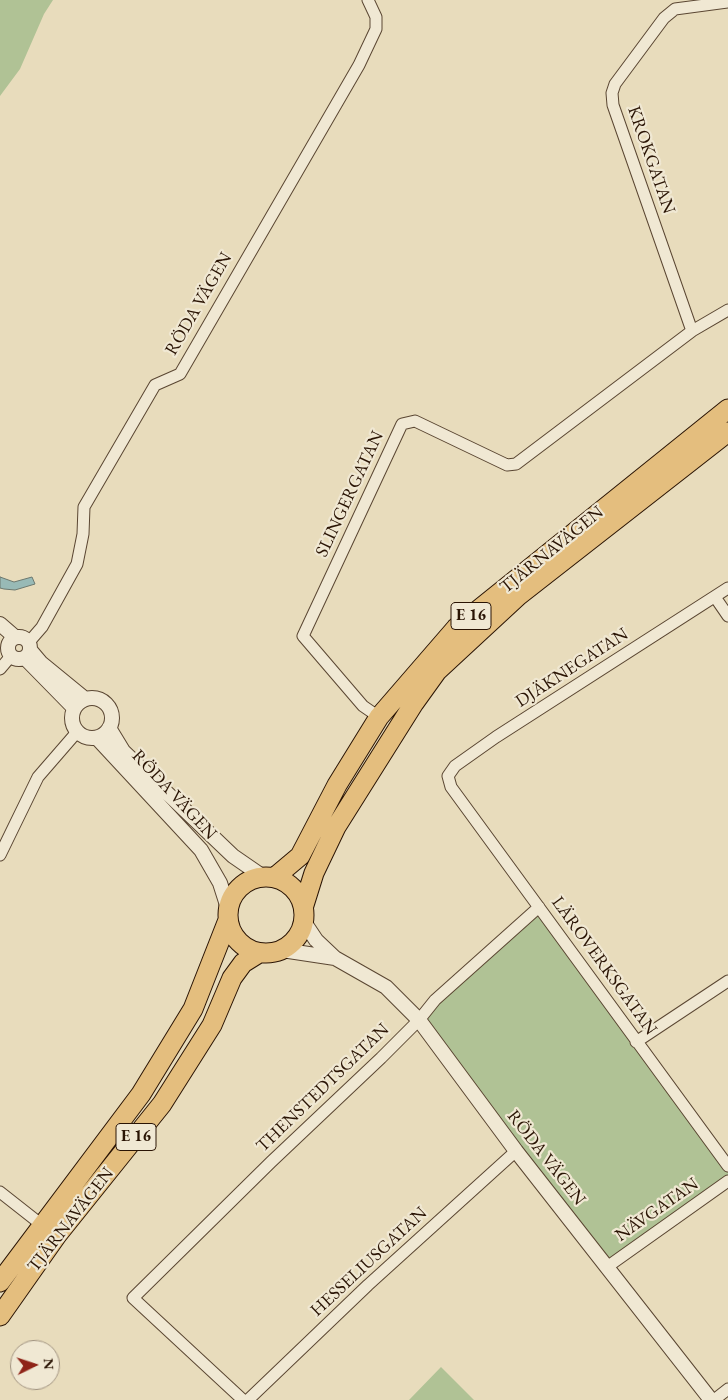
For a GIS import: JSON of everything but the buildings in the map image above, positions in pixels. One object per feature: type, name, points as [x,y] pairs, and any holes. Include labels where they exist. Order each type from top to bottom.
[{"type":"highway","name":"TJÄRNAVÄGEN","points":[[269,876],[300,856],[337,784],[379,717],[456,628],[728,409]]},
{"type":"highway","name":"TJÄRNAVÄGEN","points":[[304,913],[314,873],[336,827],[437,670],[518,596],[728,432]]},
{"type":"highway","points":[[269,876],[293,887],[304,913],[300,934],[282,950],[271,953],[259,953],[242,945],[235,938],[228,914],[240,886],[269,876]]},
{"type":"highway","name":"TJÄRNAVÄGEN","points":[[0,1316],[49,1230],[141,1094],[193,1009],[228,914]]},
{"type":"highway","name":"TJÄRNAVÄGEN","points":[[0,1282],[162,1104],[212,1025],[236,973],[247,960],[259,953]]},
{"type":"street","name":"RÖDA VÄGEN","points":[[0,669],[24,652],[42,627],[77,564],[83,534],[84,507],[155,385],[180,374],[359,65],[376,29],[376,16],[368,0]]},
{"type":"street","name":"KROKGATAN","points":[[692,331],[613,105],[612,93],[615,84],[664,18],[675,9],[728,2]]},
{"type":"street","name":"SLINGERGATAN","points":[[379,717],[363,706],[303,636],[402,424],[414,421],[507,465],[516,464],[692,331],[728,310]]},
{"type":"street","name":"DJÄKNEGATAN","points":[[451,786],[448,776],[455,766],[728,588]]},
{"type":"street","points":[[715,597],[728,616]]},
{"type":"street","points":[[0,624],[8,637],[8,649],[24,652],[80,704]]},
{"type":"street","points":[[8,637],[23,637],[24,652]]},
{"type":"street","points":[[97,699],[107,705],[112,716],[109,728],[97,738],[86,738],[77,732],[72,720],[80,704],[97,699]]},
{"type":"street","name":"RÖDA VÄGEN","points":[[109,728],[123,751],[233,856],[269,876]]},
{"type":"street","points":[[0,855],[38,776],[77,732]]},
{"type":"street","name":"RÖDA VÄGEN","points":[[97,738],[201,850],[220,883],[228,914]]},
{"type":"street","name":"LÄROVERKSGATAN","points":[[451,786],[728,1166]]},
{"type":"street","name":"THENSTEDTSGATAN","points":[[243,1400],[133,1298],[419,1020],[435,1000],[539,907]]},
{"type":"street","name":"RÖDA VÄGEN","points":[[304,913],[316,940],[335,958],[386,987],[419,1020],[516,1151],[713,1400]]},
{"type":"street","name":"RÖDA VÄGEN","points":[[282,950],[335,958]]},
{"type":"street","points":[[636,1042],[728,981]]},
{"type":"street","name":"HESSELIUSGATAN","points":[[248,1400],[368,1285],[516,1151]]},
{"type":"street","name":"NÄVGATAN","points":[[607,1267],[728,1181]]},
{"type":"street","points":[[0,1192],[49,1230]]},
{"type":"street","points":[[713,1400],[728,1389]]},
{"type":"green space","points":[[0,0],[53,0],[44,14],[20,69],[0,96]]},
{"type":"green space","points":[[539,907],[728,1166],[728,1181],[607,1267],[419,1020]]},
{"type":"green space","points":[[441,1367],[474,1400],[409,1400]]},
{"type":"water","points":[[0,577],[14,582],[32,577],[35,584],[15,590],[4,589],[0,588]]}]
